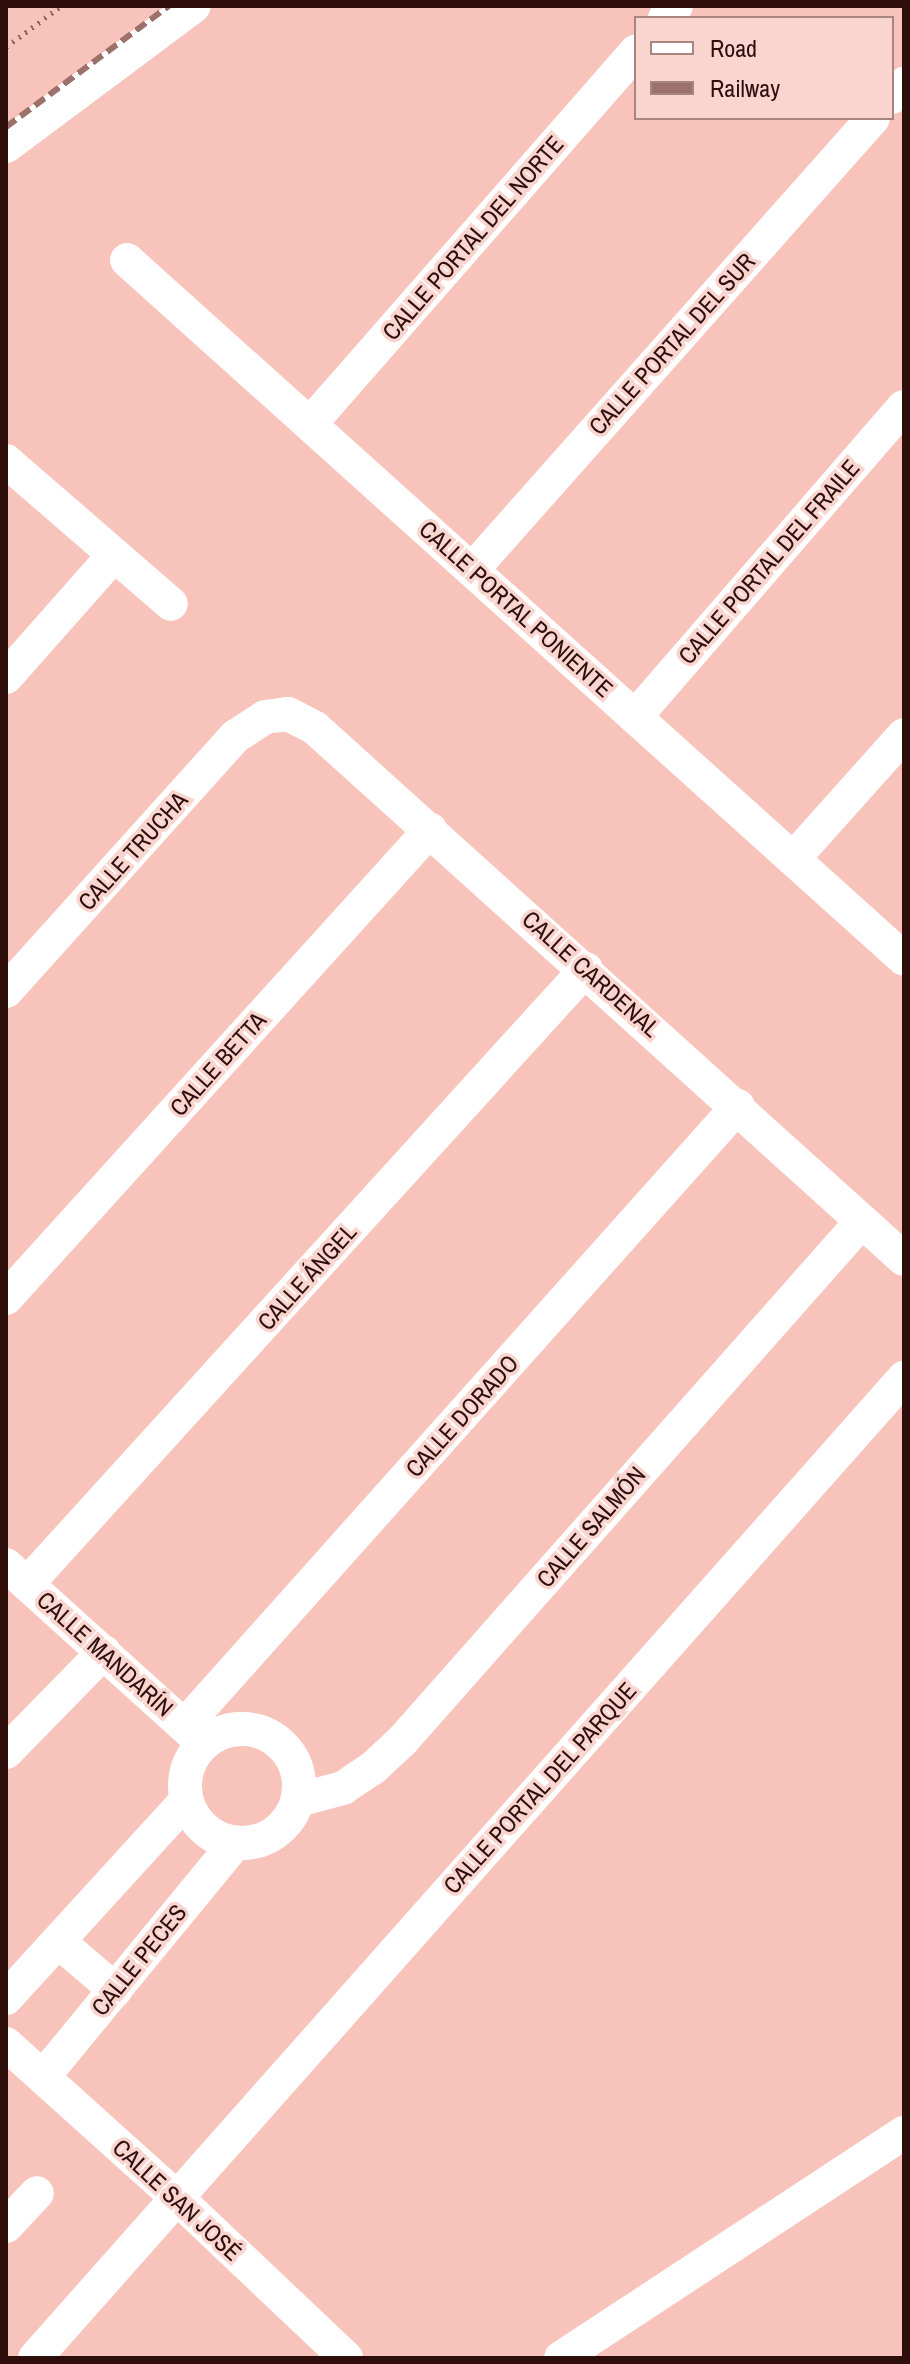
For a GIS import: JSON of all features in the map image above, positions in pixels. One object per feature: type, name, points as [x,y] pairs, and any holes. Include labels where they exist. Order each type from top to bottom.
[{"type":"street","points":[[6,146],[194,6]]},
{"type":"street","name":"CALLE PORTAL DEL NORTE","points":[[310,424],[634,54]]},
{"type":"street","name":"CALLE PORTAL DEL SUR","points":[[472,570],[871,120]]},
{"type":"street","name":"CALLE PORTAL PONIENTE","points":[[127,260],[904,959]]},
{"type":"street","name":"CALLE PORTAL DEL FRAILE","points":[[635,717],[904,407]]},
{"type":"street","points":[[6,461],[171,604]]},
{"type":"street","points":[[6,677],[113,556]]},
{"type":"street","name":"CALLE CARDENAL","points":[[265,717],[288,714],[315,728],[738,1106],[904,1259]]},
{"type":"street","name":"CALLE TRUCHA","points":[[6,991],[236,736],[265,717]]},
{"type":"street","points":[[793,859],[904,735]]},
{"type":"street","name":"CALLE BETTA","points":[[6,1298],[430,830]]},
{"type":"street","name":"CALLE ÁNGEL","points":[[17,1574],[586,969]]},
{"type":"street","name":"CALLE DORADO","points":[[194,1734],[738,1106]]},
{"type":"street","name":"CALLE SALMÓN","points":[[298,1800],[343,1788],[373,1768],[402,1741],[862,1221]]},
{"type":"street","name":"CALLE PORTAL DEL PARQUE","points":[[35,2358],[904,1378]]},
{"type":"street","name":"CALLE MANDARÍN","points":[[17,1574],[194,1734]]},
{"type":"street","points":[[6,1752],[104,1652]]},
{"type":"street","points":[[232,1729],[264,1733],[278,1741],[297,1767],[298,1800],[281,1828],[260,1839],[235,1843],[204,1830],[186,1801],[187,1770],[194,1734],[232,1729]]},
{"type":"street","points":[[6,1998],[186,1801]]},
{"type":"street","name":"CALLE PECES","points":[[43,2077],[235,1843]]},
{"type":"street","points":[[59,1942],[115,1990]]},
{"type":"street","name":"CALLE SAN JOSÉ","points":[[6,2044],[176,2197],[346,2358]]},
{"type":"street","points":[[561,2358],[904,2133]]},
{"type":"street","points":[[6,2226],[37,2193]]},
{"type":"path","points":[[6,47],[61,6]]},
{"type":"railway","points":[[6,127],[169,6]]}]
